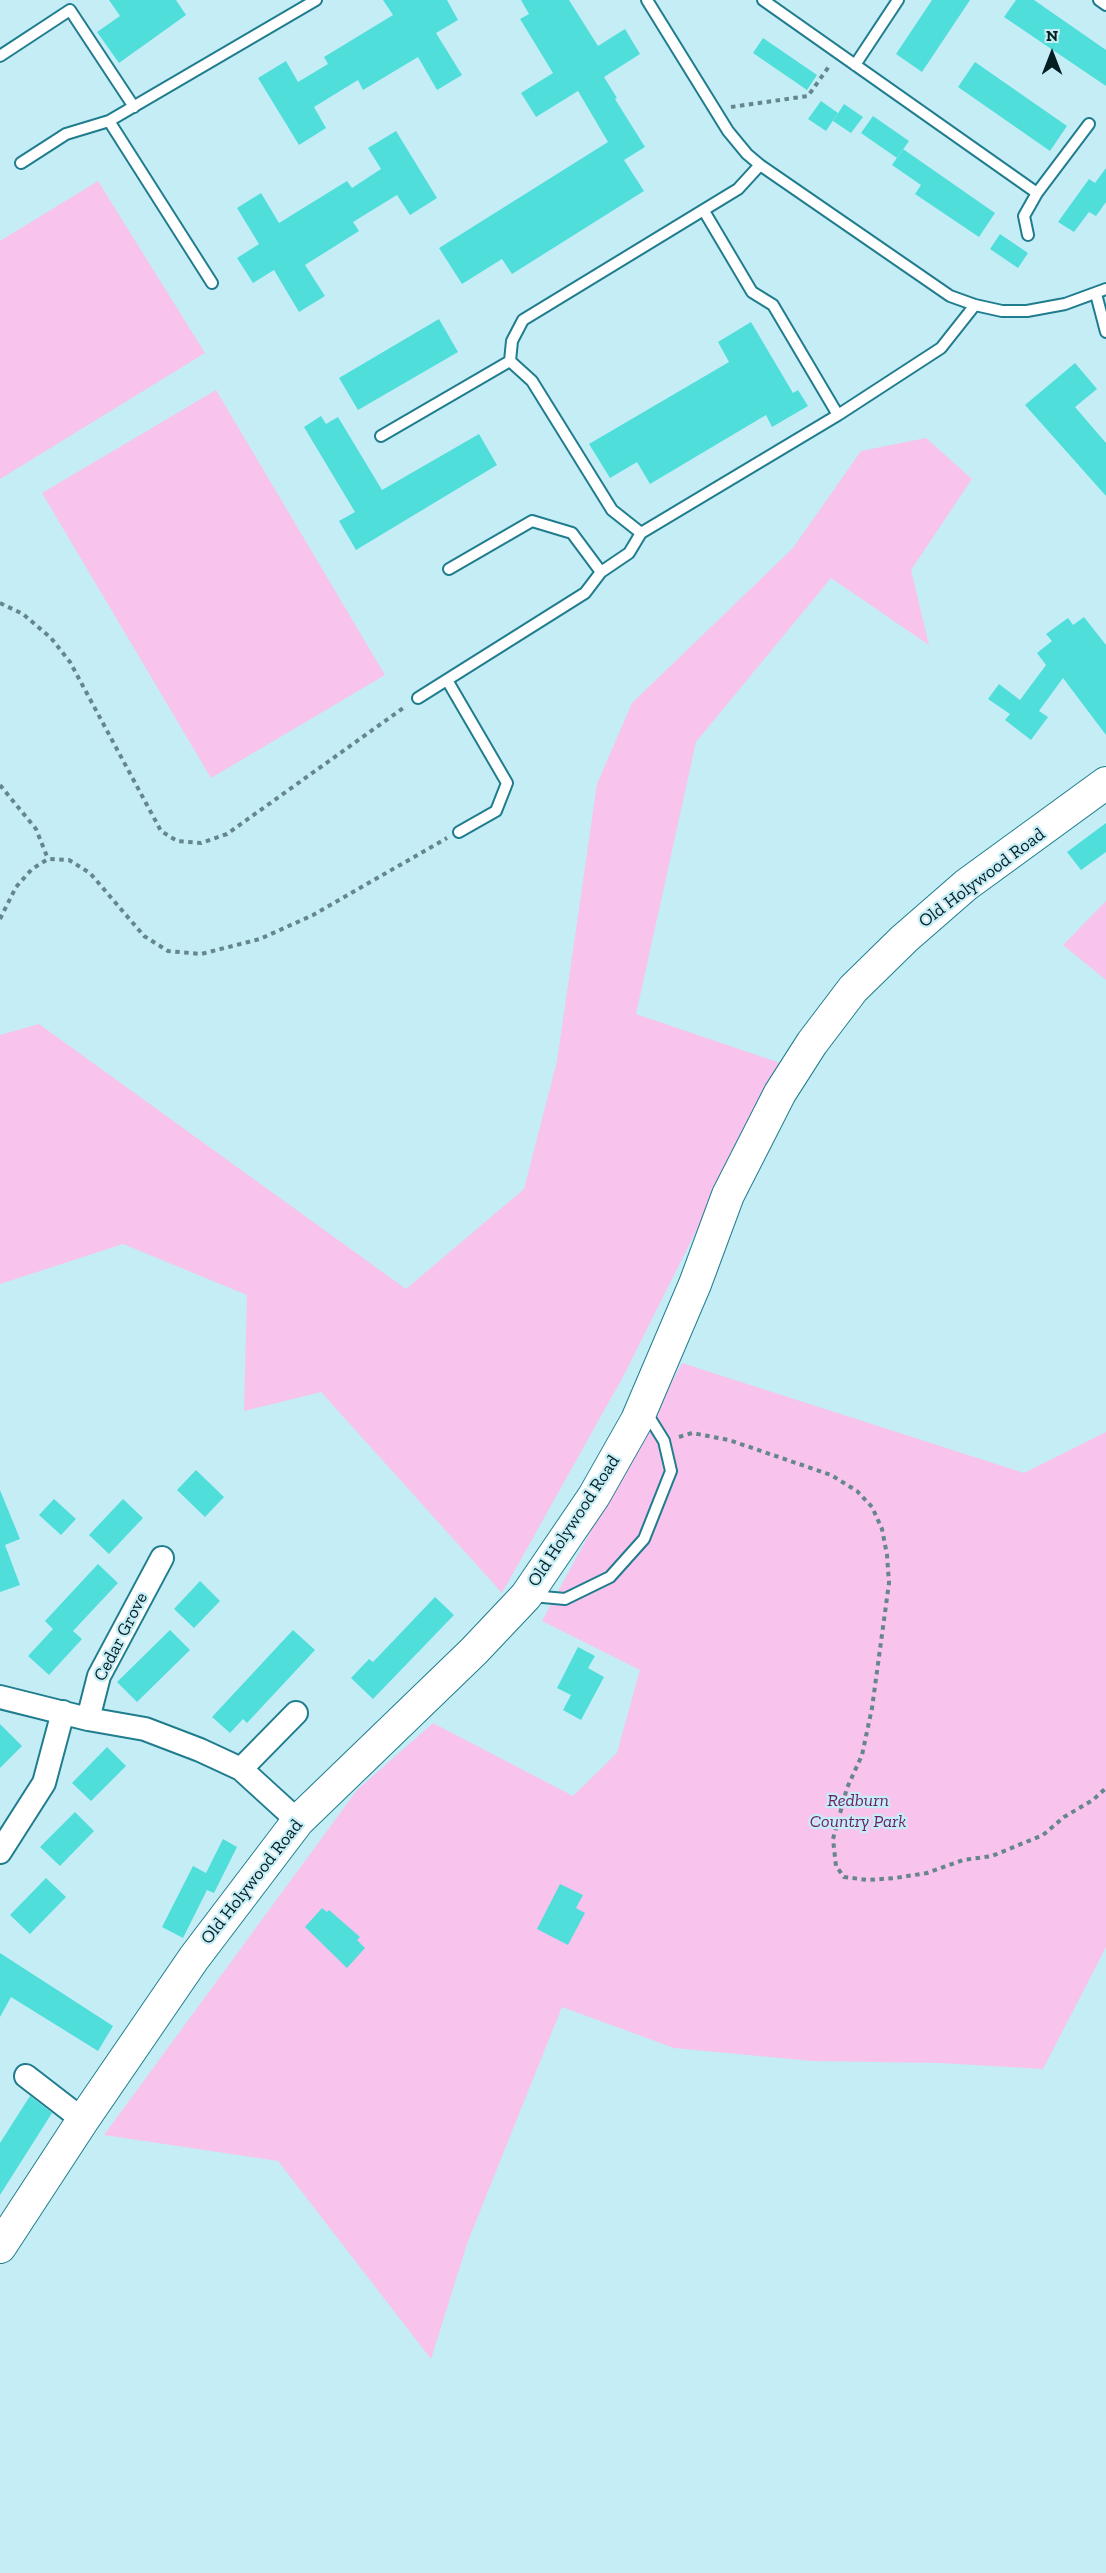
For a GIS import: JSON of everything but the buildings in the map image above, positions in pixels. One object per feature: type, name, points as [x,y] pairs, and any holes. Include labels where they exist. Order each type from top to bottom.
[{"type":"street","name":"Old Holywood Road","points":[[0,2247],[83,2120],[194,1959],[298,1821],[474,1651],[526,1596],[594,1496],[642,1407],[695,1284],[728,1195],[780,1093],[812,1043],[853,989],[904,939],[966,885],[1106,783]]},
{"type":"street","name":"Cedar Grove","points":[[88,1719],[99,1676],[162,1558]]},
{"type":"street","points":[[0,1697],[88,1719],[145,1729],[241,1769],[298,1821]]},
{"type":"street","points":[[0,1852],[44,1783],[63,1712]]},
{"type":"street","points":[[241,1769],[296,1713]]},
{"type":"street","points":[[26,2076],[83,2120]]},
{"type":"lane","points":[[21,163],[66,134],[109,121],[316,0]]},
{"type":"lane","points":[[647,0],[728,131],[760,165],[950,296],[1002,311],[1027,311],[1065,304],[1106,289]]},
{"type":"lane","points":[[764,0],[838,55],[1037,193]]},
{"type":"lane","points":[[855,65],[898,0]]},
{"type":"lane","points":[[1099,0],[1106,5]]},
{"type":"lane","points":[[0,56],[70,10],[134,107]]},
{"type":"lane","points":[[109,121],[212,283]]},
{"type":"lane","points":[[1028,235],[1024,216],[1037,193],[1089,124]]},
{"type":"lane","points":[[510,361],[512,341],[524,320],[738,189],[760,165]]},
{"type":"lane","points":[[704,211],[752,292],[773,305],[838,415]]},
{"type":"lane","points":[[1096,294],[1106,332]]},
{"type":"lane","points":[[418,698],[585,593],[601,572],[629,553],[641,533],[838,415],[941,348],[975,305]]},
{"type":"lane","points":[[381,436],[510,361]]},
{"type":"lane","points":[[510,361],[532,381],[612,510],[641,533]]},
{"type":"lane","points":[[449,570],[532,521],[572,533],[601,572]]},
{"type":"lane","points":[[447,680],[507,783],[496,811],[459,832]]},
{"type":"lane","points":[[526,1596],[565,1599],[610,1577],[644,1539],[671,1470],[664,1441],[642,1407]]},
{"type":"path","points":[[716,111],[739,104],[808,96],[838,55]]},
{"type":"path","points":[[0,603],[23,614],[51,638],[70,662],[161,831],[177,841],[201,843],[227,834],[418,698]]},
{"type":"path","points":[[0,785],[36,829],[48,859]]},
{"type":"path","points":[[0,919],[16,887],[32,869],[48,859],[69,860],[90,873],[144,936],[168,951],[201,954],[260,939],[313,915],[459,832]]},
{"type":"path","points":[[664,1441],[692,1433],[729,1440],[831,1475],[857,1491],[872,1507],[882,1529],[889,1583],[872,1708],[862,1755],[847,1788],[833,1839],[836,1866],[844,1877],[867,1880],[895,1878],[927,1873],[963,1860],[992,1856],[1043,1834],[1064,1817],[1093,1800],[1106,1788]]},
{"type":"green space","points":[[98,181],[205,353],[0,479],[0,241]]},
{"type":"green space","points":[[216,390],[385,675],[211,778],[42,493]]},
{"type":"green space","points":[[926,438],[972,479],[911,570],[929,645],[831,578],[696,742],[636,1014],[780,1063],[624,1375],[502,1593],[321,1392],[244,1411],[247,1295],[123,1244],[0,1284],[0,1035],[39,1024],[406,1289],[524,1189],[557,1061],[597,784],[632,703],[793,548],[861,451]]},
{"type":"green space","points":[[1106,901],[1106,980],[1063,945]]},
{"type":"green space","name":"Redburn Country Park","points":[[682,1363],[1024,1473],[1106,1432],[1106,1947],[1043,2069],[940,2063],[812,2061],[674,2048],[562,2007],[468,2241],[431,2359],[278,2161],[104,2135],[357,1790],[433,1723],[573,1796],[617,1753],[640,1670],[542,1621]]}]
